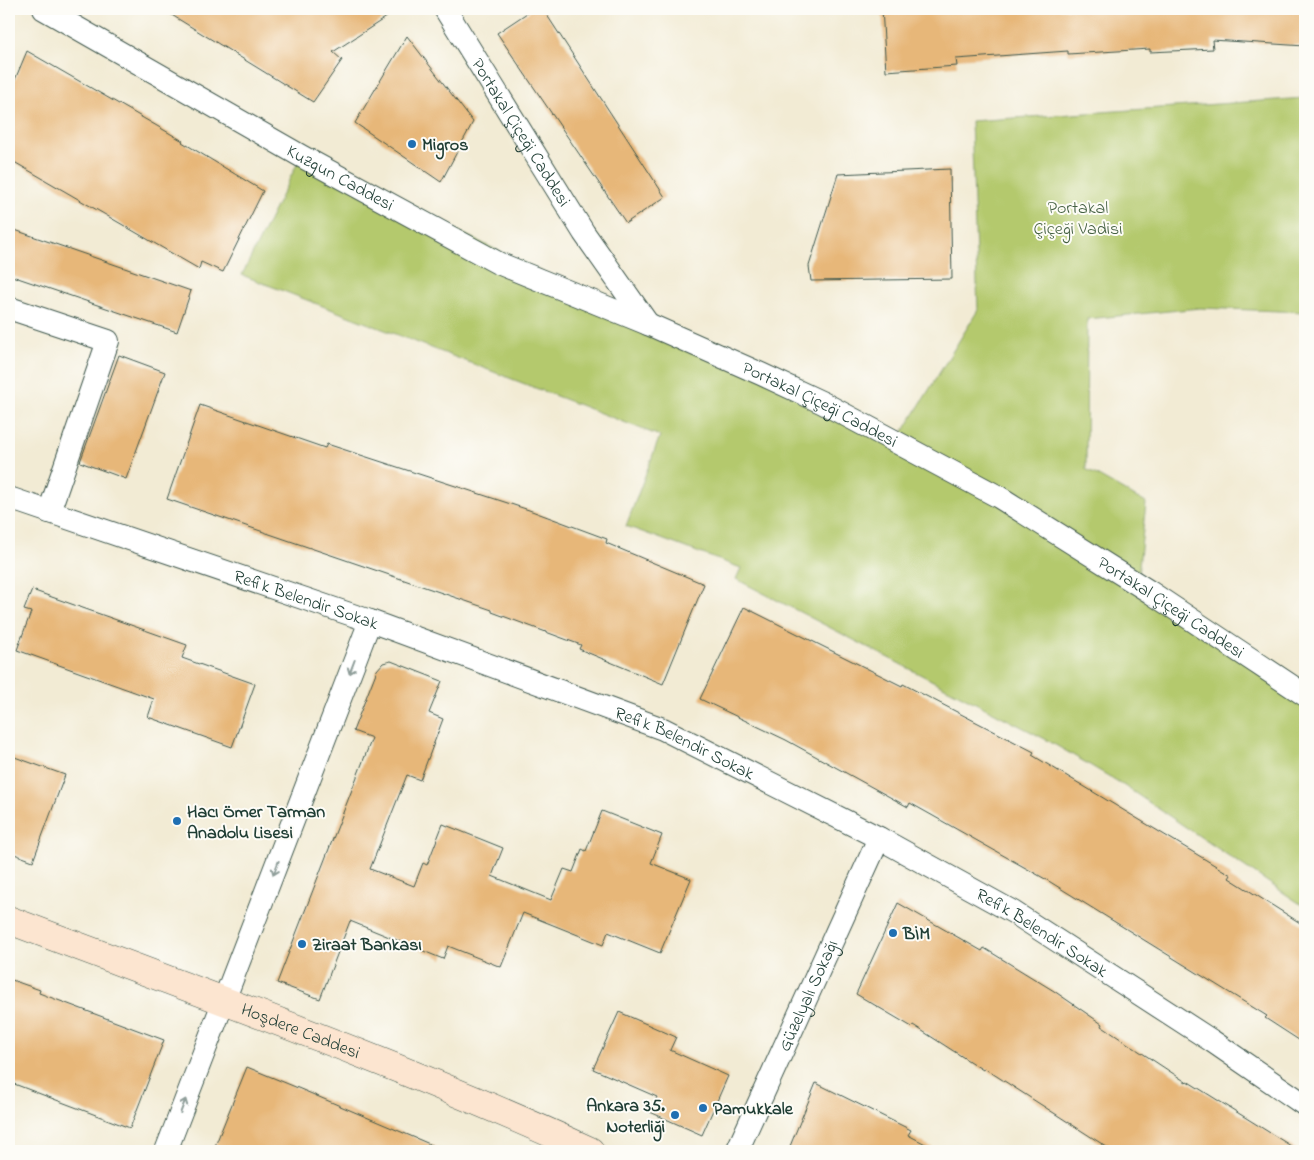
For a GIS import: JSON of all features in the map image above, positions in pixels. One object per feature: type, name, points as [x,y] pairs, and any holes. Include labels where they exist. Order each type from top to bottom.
[{"type":"main road","name":"Hoşdere Caddesi","points":[[9,920],[225,1001],[416,1076],[590,1151]]},
{"type":"street","name":"Kuzgun Caddesi","points":[[44,9],[291,150],[498,263],[648,324]]},
{"type":"street","name":"Portakal Çiçeği Caddesi","points":[[445,9],[584,233],[648,324],[823,402],[999,497],[1150,592],[1305,695]]},
{"type":"street","points":[[9,308],[108,341],[50,512]]},
{"type":"street","name":"Refik Belendir Sokak","points":[[9,498],[370,621],[663,729],[880,838],[1013,912],[1212,1040],[1305,1105]]},
{"type":"street","points":[[166,1151],[370,621]]},
{"type":"street","name":"Güzelyalı Sokağı","points":[[737,1151],[880,838]]},
{"type":"green space","name":"Portakal Çiçeği Vadisi","points":[[1305,98],[1305,312],[1200,308],[1087,319],[1086,469],[1146,503],[1137,584],[1305,695],[1305,907],[1117,781],[1047,740],[736,579],[741,568],[626,526],[660,436],[242,275],[301,156],[897,442],[978,310],[971,121]]},
{"type":"building","points":[[162,9],[399,9],[333,52],[342,60],[313,102]]},
{"type":"building","points":[[533,9],[543,9],[665,197],[626,223],[497,33]]},
{"type":"building","points":[[882,9],[1305,9],[1305,46],[1212,40],[1213,49],[1150,52],[1150,49],[1068,54],[1068,51],[956,59],[957,66],[886,71]]},
{"type":"building","points":[[407,36],[473,122],[441,182],[355,123]]},
{"type":"building","points":[[27,51],[183,141],[263,191],[223,272],[201,262],[199,269],[9,159],[9,94]]},
{"type":"building","points":[[950,169],[952,279],[811,281],[809,266],[838,174]]},
{"type":"building","points":[[9,228],[191,291],[177,332],[9,275]]},
{"type":"building","points":[[119,355],[165,372],[126,479],[80,462]]},
{"type":"building","points":[[200,405],[325,448],[327,444],[529,510],[607,539],[606,543],[704,584],[663,684],[579,649],[581,645],[492,612],[492,610],[167,499]]},
{"type":"building","points":[[32,590],[187,645],[182,658],[255,684],[232,747],[148,717],[154,699],[17,650],[31,612],[24,610]]},
{"type":"building","points":[[744,607],[902,686],[903,684],[1034,752],[1032,755],[1231,875],[1229,878],[1305,926],[1305,1044],[1265,1018],[1267,1016],[1047,880],[910,803],[908,807],[786,740],[700,699]]},
{"type":"building","points":[[391,661],[442,681],[429,713],[443,719],[420,780],[407,775],[370,869],[414,886],[423,863],[427,865],[443,824],[503,848],[492,876],[551,900],[564,869],[573,872],[582,849],[586,851],[602,811],[662,835],[651,863],[691,879],[660,953],[608,932],[603,945],[523,913],[501,967],[448,946],[443,959],[350,921],[320,999],[277,983],[372,738],[353,731],[377,670],[383,663]]},
{"type":"building","points":[[9,755],[65,775],[33,861],[9,852]]},
{"type":"building","points":[[898,903],[982,951],[984,948],[1054,991],[1102,1024],[1101,1026],[1186,1082],[1299,1151],[1113,1151],[984,1068],[983,1070],[913,1025],[912,1027],[856,994]]},
{"type":"building","points":[[9,979],[40,990],[39,993],[164,1040],[130,1128],[9,1082]]},
{"type":"building","points":[[619,1012],[676,1037],[670,1050],[728,1076],[702,1135],[650,1112],[657,1097],[593,1069]]},
{"type":"building","points":[[247,1067],[298,1088],[446,1151],[213,1151]]},
{"type":"building","points":[[816,1083],[911,1130],[908,1135],[939,1151],[788,1151]]},
{"type":"place","name":"Migros","points":[[412,144]]},
{"type":"place","name":"Hacı Ömer Tarman Anadolu Lisesi","points":[[177,821]]},
{"type":"place","name":"BİM","points":[[893,933]]},
{"type":"place","name":"Ziraat Bankası","points":[[302,944]]},
{"type":"place","name":"Pamukkale","points":[[703,1108]]},
{"type":"place","name":"Ankara 35. Noterliği","points":[[675,1115]]}]
